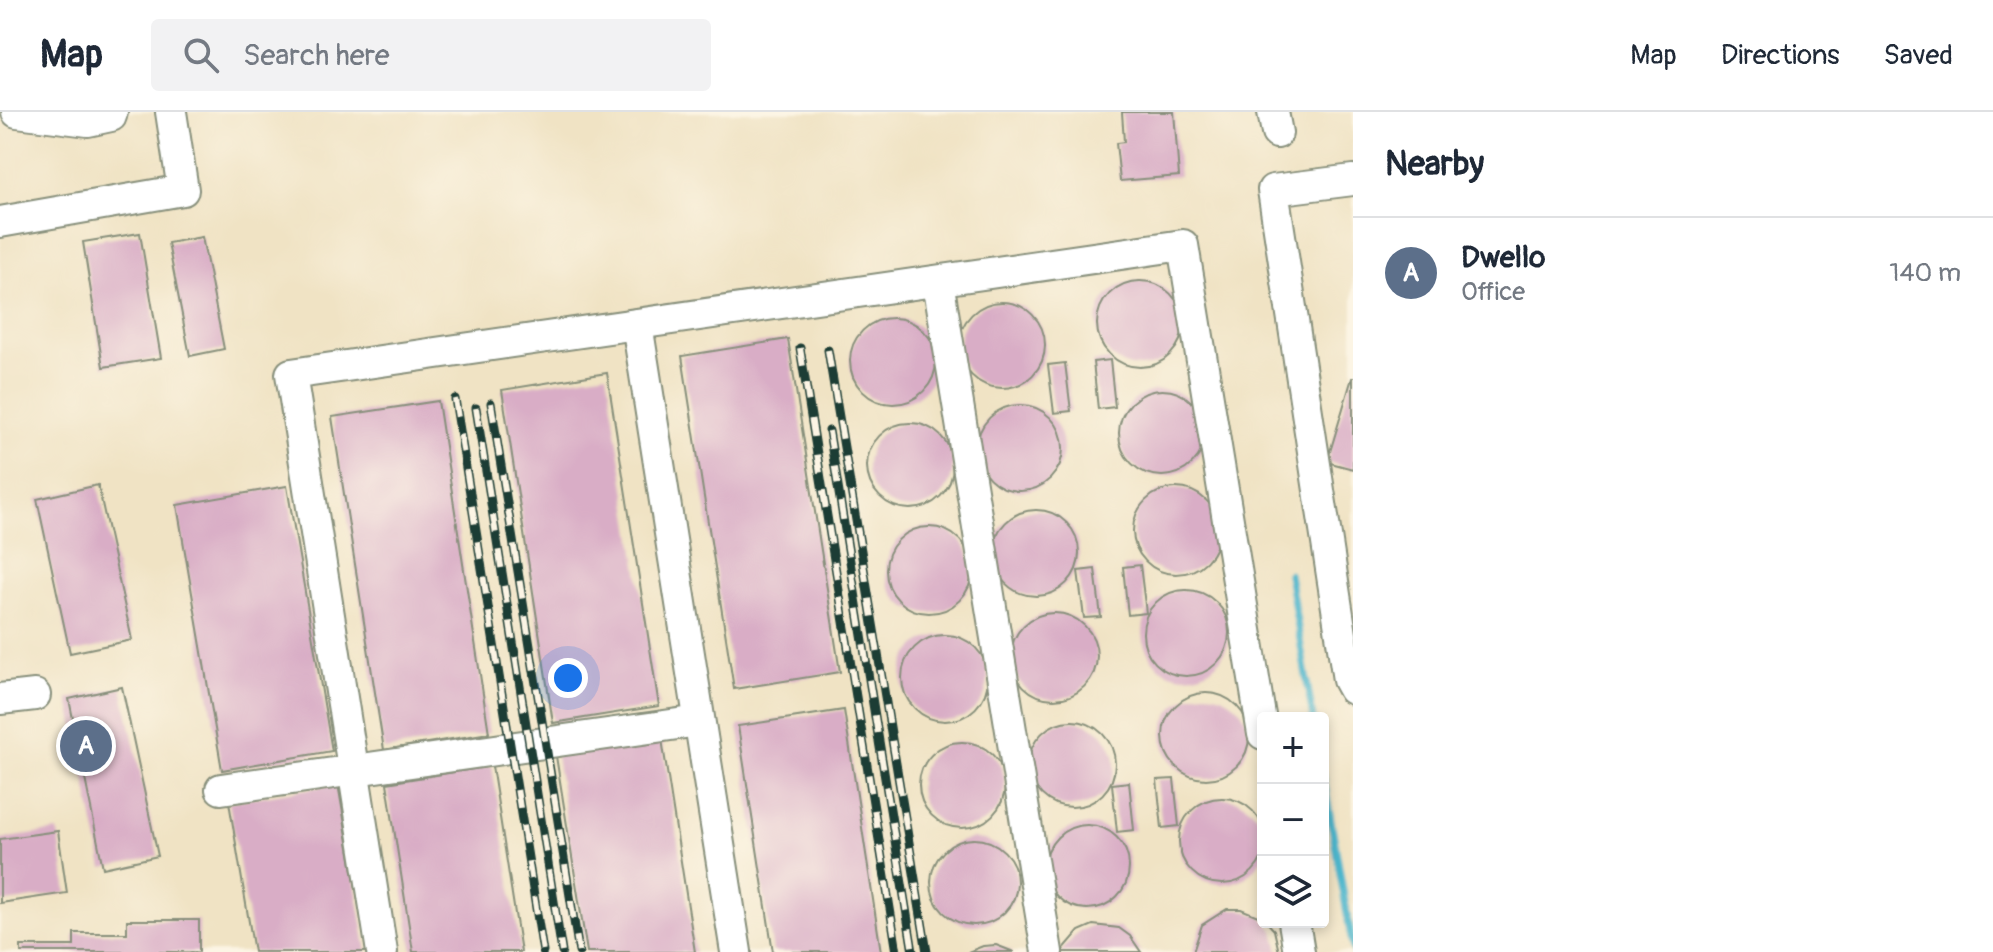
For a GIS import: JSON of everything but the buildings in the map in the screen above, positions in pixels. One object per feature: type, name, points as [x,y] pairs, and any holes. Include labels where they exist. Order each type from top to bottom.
[{"type":"street","points":[[17,112],[88,121],[111,116],[112,112]]},
{"type":"street","points":[[0,222],[183,190],[171,112]]},
{"type":"street","points":[[1353,180],[1273,190],[1345,664],[1353,689]]},
{"type":"street","points":[[382,952],[291,374],[1183,245],[1259,712]]},
{"type":"street","points":[[938,281],[1047,952]]},
{"type":"street","points":[[637,324],[736,952]]},
{"type":"street","points":[[0,699],[35,695]]},
{"type":"street","points":[[221,789],[699,721]]},
{"type":"street","points":[[1295,928],[1299,952]]},
{"type":"waterway","points":[[1289,574],[1312,712]]},
{"type":"waterway","points":[[1325,784],[1353,949]]},
{"type":"railway","points":[[800,348],[897,952]]},
{"type":"railway","points":[[828,350],[927,952]]},
{"type":"railway","points":[[455,399],[543,952]]},
{"type":"railway","points":[[491,403],[579,952]]},
{"type":"railway","points":[[476,408],[562,952]]},
{"type":"railway","points":[[829,431],[913,952]]},
{"type":"place","name":"Dwello","points":[[86,746]]}]
